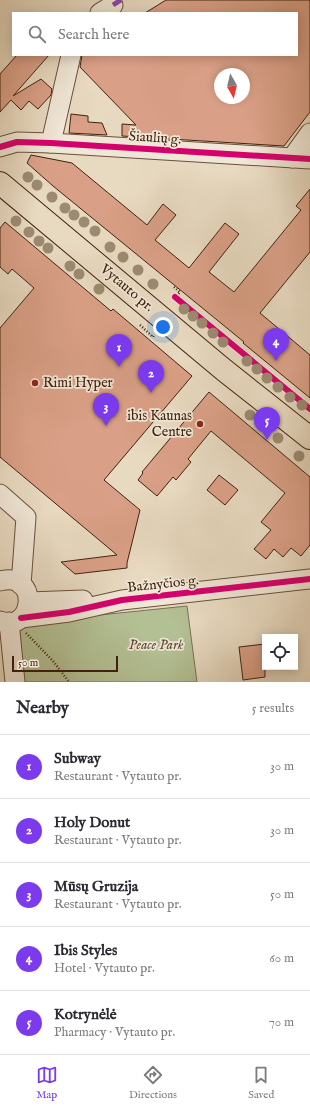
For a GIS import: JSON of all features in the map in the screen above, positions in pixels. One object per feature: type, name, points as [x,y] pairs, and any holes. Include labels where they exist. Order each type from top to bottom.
[{"type":"main road","name":"Vytauto pr.","points":[[0,183],[224,370],[310,438]]},
{"type":"street","points":[[51,143],[71,56]]},
{"type":"street","points":[[301,159],[310,133]]},
{"type":"street","name":"Šiaulių g.","points":[[0,147],[17,142],[51,143],[301,159]]},
{"type":"street","points":[[0,494],[26,517],[17,613],[15,682]]},
{"type":"street","name":"Bažnyčios g.","points":[[0,581],[11,580],[17,613],[69,612],[122,600],[310,579]]},
{"type":"path","points":[[174,287],[180,292],[175,297]]},
{"type":"path","points":[[140,325],[153,337]]},
{"type":"path","points":[[17,613],[69,682]]},
{"type":"green space","name":"Peace Park","points":[[187,606],[197,682],[19,682],[15,640],[22,623]]},
{"type":"building","points":[[166,0],[310,0],[310,112],[284,146],[122,136],[122,124],[136,125],[80,67],[82,56],[298,56],[298,12],[147,12]]},
{"type":"building","points":[[16,56],[48,56],[13,96],[41,79],[52,89],[51,95],[38,109],[29,101],[21,110],[11,100],[0,112],[0,74]]},
{"type":"building","points":[[71,114],[88,116],[88,122],[102,123],[107,135],[69,133]]},
{"type":"building","points":[[31,155],[72,163],[147,225],[163,204],[176,215],[155,240],[189,268],[225,223],[239,234],[209,272],[234,292],[301,210],[296,206],[310,189],[310,252],[260,313],[310,355],[310,398],[243,343],[244,342],[53,186],[27,163]]},
{"type":"building","points":[[5,222],[111,311],[113,309],[192,376],[104,480],[140,510],[127,568],[75,574],[61,562],[117,555],[0,457],[0,328],[34,288],[12,269],[8,274],[0,267],[0,228]]},
{"type":"building","points":[[209,392],[310,477],[310,545],[301,556],[291,548],[283,557],[274,549],[266,559],[254,549],[271,530],[261,522],[285,493],[211,431],[188,459],[191,462],[176,480],[173,477],[157,496],[138,480],[143,473],[142,472]]},
{"type":"building","points":[[219,475],[238,490],[225,505],[207,490]]},
{"type":"building","points":[[262,644],[262,670],[265,670],[265,677],[243,680],[239,647]]},
{"type":"marked path","points":[[113,5],[121,0]]},
{"type":"cycle path","points":[[0,147],[17,142],[51,143],[310,159]]},
{"type":"cycle path","points":[[175,297],[310,409]]},
{"type":"cycle path","points":[[21,618],[69,612],[122,600],[310,579]]},
{"type":"place","name":"Ibis Styles","points":[[276,361]]},
{"type":"place","name":"Subway","points":[[119,367]]},
{"type":"place","name":"Rimi Hyper","points":[[35,383]]},
{"type":"place","name":"Holy Donut","points":[[151,393]]},
{"type":"place","name":"ibis Kaunas Centre","points":[[200,424]]},
{"type":"place","name":"Mūsų Gruzija","points":[[106,426]]},
{"type":"place","name":"Kotrynėlė","points":[[267,440]]}]
